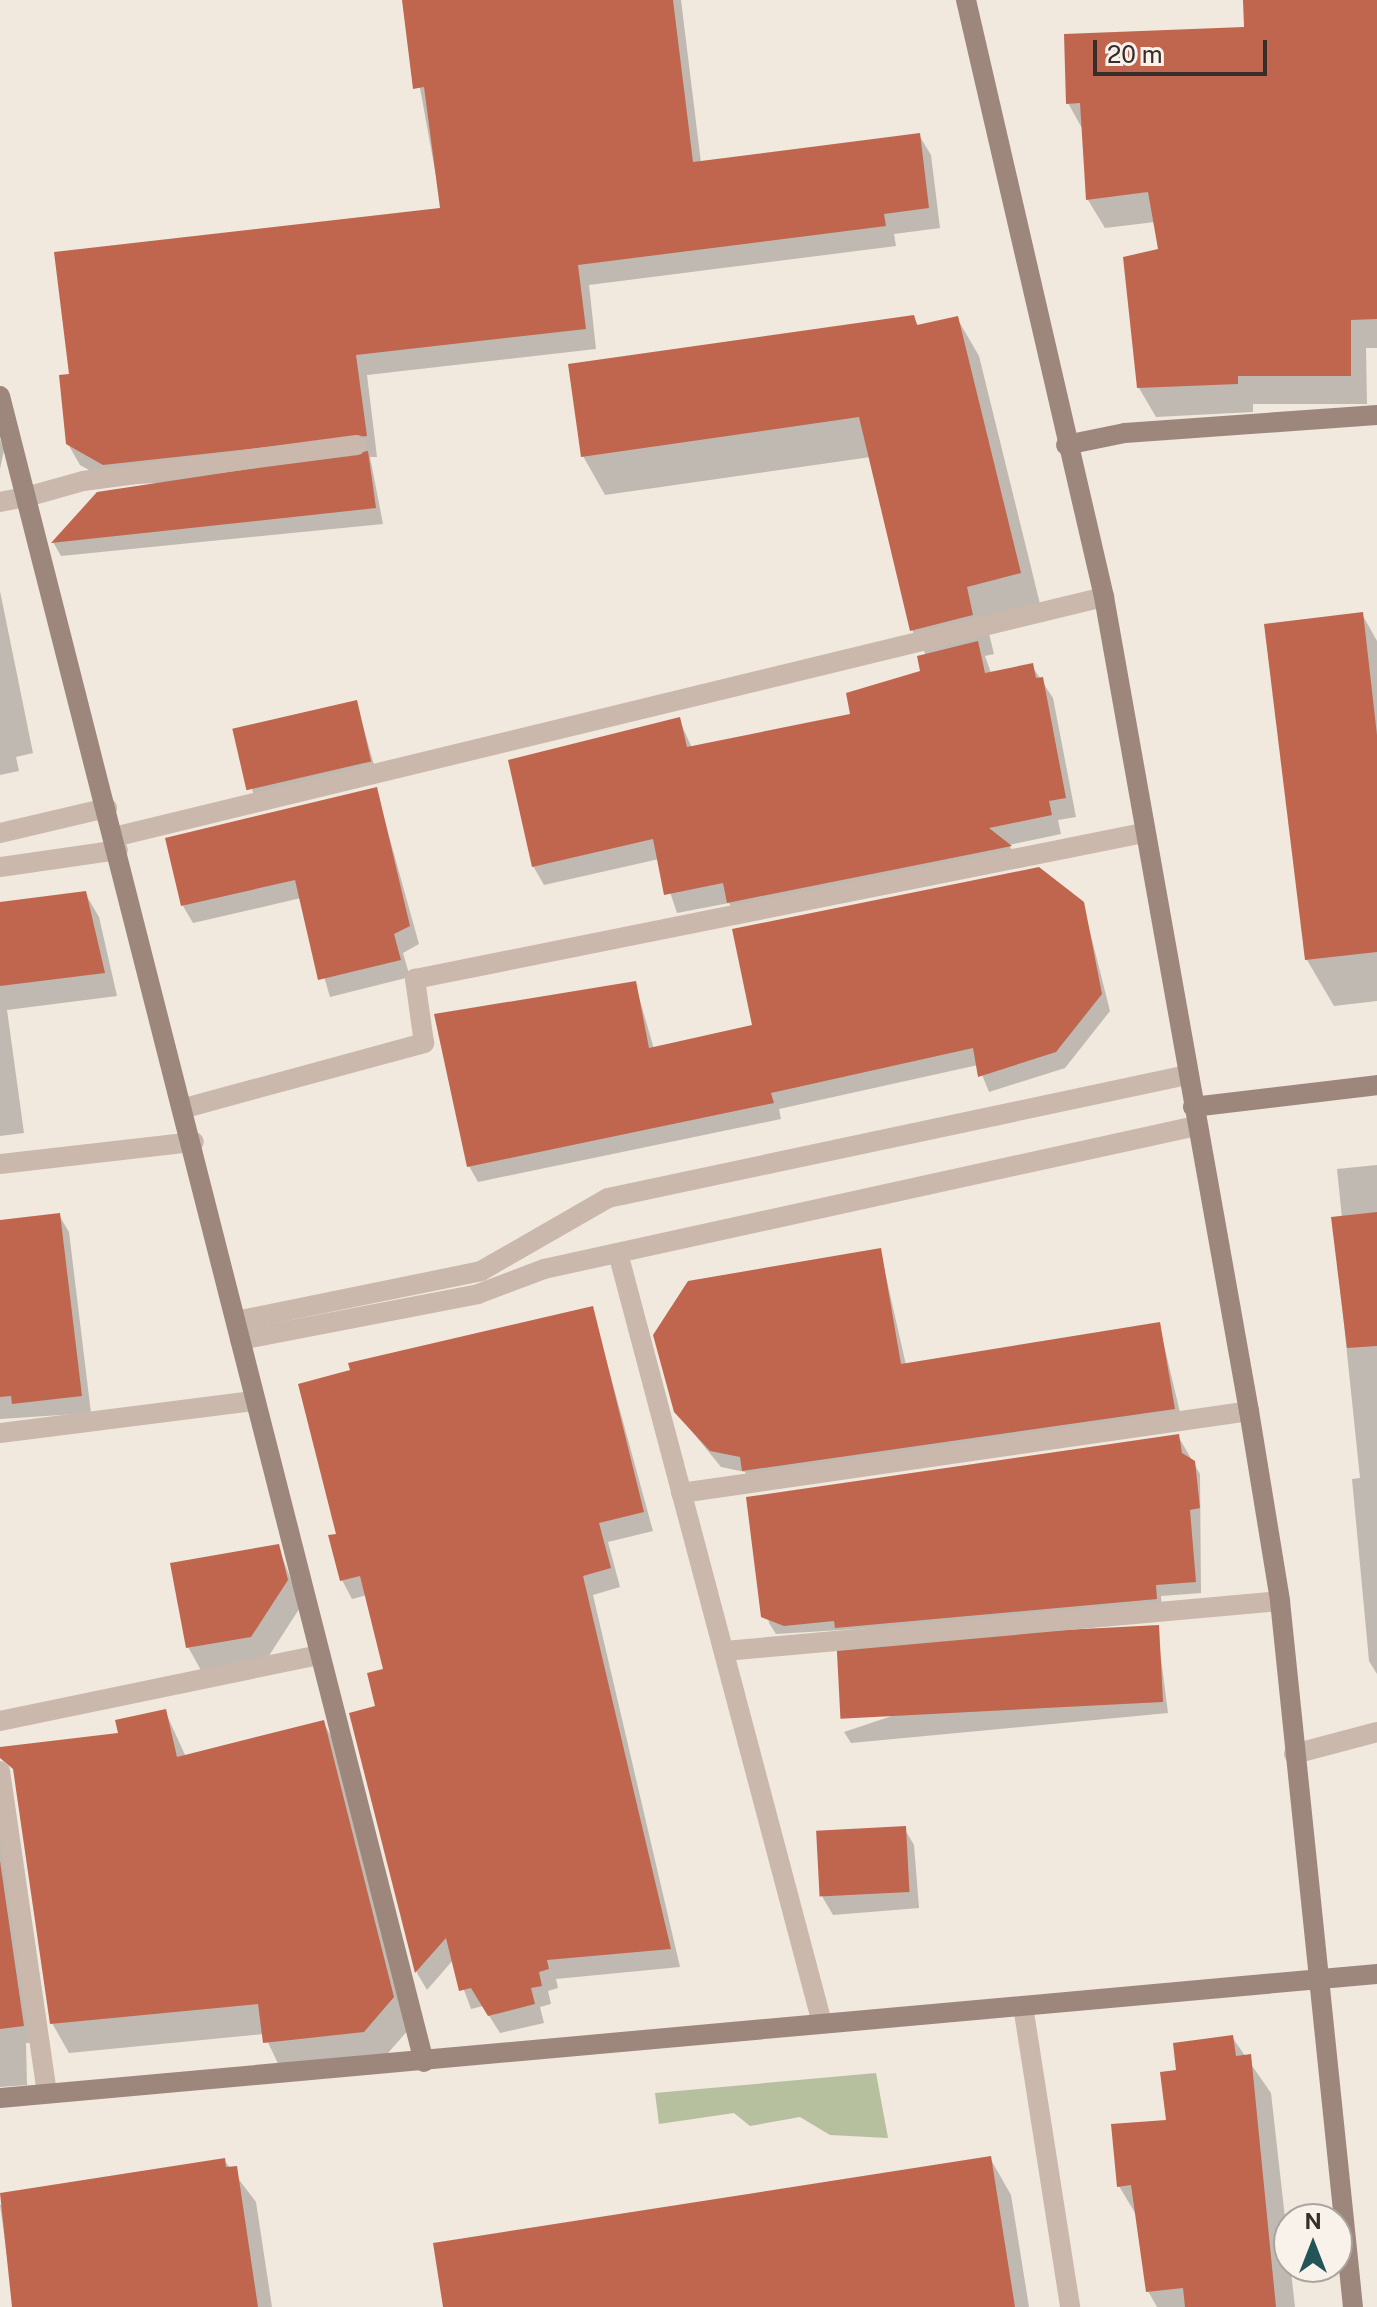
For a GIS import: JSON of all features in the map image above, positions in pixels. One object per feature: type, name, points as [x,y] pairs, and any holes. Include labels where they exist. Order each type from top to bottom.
[{"type":"street","points":[[966,0],[1066,445],[1104,597],[1143,833],[1249,1411],[1280,1601],[1314,1979],[1353,2307]]},
{"type":"street","points":[[0,396],[194,1142],[255,1401],[424,2062]]},
{"type":"street","points":[[1066,445],[1125,433],[1377,415]]},
{"type":"street","points":[[0,502],[83,481],[357,445]]},
{"type":"street","points":[[0,867],[116,843],[1104,597]]},
{"type":"street","points":[[0,833],[107,808]]},
{"type":"street","points":[[185,1108],[424,1043],[415,979],[1143,833]]},
{"type":"street","points":[[238,1330],[481,1271],[608,1198],[1187,1075]]},
{"type":"street","points":[[238,1330],[478,1294],[618,1253],[1195,1116],[1377,1085]]},
{"type":"street","points":[[0,1164],[194,1142]]},
{"type":"street","points":[[618,1253],[822,2023]]},
{"type":"street","points":[[0,1433],[255,1401]]},
{"type":"street","points":[[681,1493],[1249,1411]]},
{"type":"street","points":[[725,1651],[1280,1601]]},
{"type":"street","points":[[0,1721],[320,1655]]},
{"type":"street","points":[[1294,1754],[1377,1732]]},
{"type":"street","points":[[0,1771],[47,2094]]},
{"type":"street","points":[[0,2098],[1377,1974]]},
{"type":"street","points":[[1023,2006],[1070,2307]]},
{"type":"green space","points":[[876,2073],[888,2138],[830,2135],[800,2117],[750,2126],[734,2113],[659,2124],[655,2093]]},
{"type":"building","points":[[402,0],[673,0],[693,162],[920,133],[929,208],[884,214],[886,226],[578,265],[586,329],[356,355],[367,436],[103,465],[66,444],[59,375],[69,374],[54,252],[440,208],[424,87],[413,89]]},
{"type":"building","points":[[1243,0],[1377,0],[1377,319],[1351,320],[1351,376],[1238,376],[1238,384],[1137,388],[1123,257],[1158,249],[1148,192],[1086,200],[1080,103],[1066,104],[1064,34],[1244,27]]},
{"type":"building","points":[[914,315],[917,325],[958,316],[1021,573],[967,587],[973,615],[910,631],[859,417],[581,457],[568,364]]},
{"type":"building","points":[[368,451],[376,508],[51,543],[97,492]]},
{"type":"building","points":[[1363,612],[1377,735],[1377,952],[1305,960],[1264,624]]},
{"type":"building","points":[[978,641],[985,673],[1033,663],[1036,678],[1043,677],[1066,798],[1049,801],[1052,815],[989,828],[1012,846],[727,903],[723,883],[664,895],[653,839],[532,867],[508,760],[680,717],[687,747],[850,714],[846,693],[920,671],[917,656]]},
{"type":"building","points":[[357,700],[371,761],[246,790],[232,729]]},
{"type":"building","points":[[377,787],[410,926],[394,934],[401,960],[318,980],[295,880],[181,906],[165,838]]},
{"type":"building","points":[[1039,867],[1084,902],[1102,994],[1056,1052],[978,1077],[973,1048],[771,1093],[774,1103],[467,1167],[434,1014],[636,981],[649,1048],[752,1025],[732,929]]},
{"type":"building","points":[[86,891],[105,973],[0,986],[0,902]]},
{"type":"building","points":[[1377,1212],[1377,1346],[1347,1348],[1331,1217]]},
{"type":"building","points":[[60,1213],[82,1396],[12,1404],[11,1396],[0,1397],[0,1220]]},
{"type":"building","points":[[881,1248],[901,1364],[1160,1322],[1175,1409],[742,1471],[740,1457],[710,1451],[674,1412],[653,1335],[688,1281]]},
{"type":"building","points":[[593,1306],[644,1512],[599,1523],[611,1568],[583,1576],[671,1949],[547,1960],[549,1969],[539,1972],[542,1986],[531,1988],[535,2004],[488,2016],[471,1988],[459,1991],[446,1938],[415,1973],[349,1713],[375,1706],[367,1673],[383,1669],[360,1576],[340,1581],[328,1535],[336,1534],[298,1384],[350,1370],[348,1363]]},
{"type":"building","points":[[1179,1434],[1182,1453],[1195,1461],[1200,1508],[1190,1510],[1196,1582],[1156,1585],[1157,1599],[835,1628],[834,1621],[784,1626],[761,1617],[746,1497]]},
{"type":"building","points":[[279,1544],[288,1580],[251,1637],[186,1648],[170,1563]]},
{"type":"building","points":[[1159,1625],[1163,1702],[840,1719],[836,1642]]},
{"type":"building","points":[[166,1709],[177,1757],[324,1720],[394,1997],[364,2032],[263,2043],[258,2004],[50,2024],[13,1769],[0,1758],[0,1747],[118,1733],[115,1720]]},
{"type":"building","points":[[906,1826],[909,1892],[820,1897],[816,1831]]},
{"type":"building","points":[[0,1861],[24,2026],[0,2029]]},
{"type":"building","points":[[1233,2035],[1236,2056],[1251,2054],[1276,2307],[1185,2307],[1183,2288],[1146,2292],[1131,2185],[1117,2187],[1111,2124],[1166,2120],[1160,2072],[1176,2070],[1173,2043]]},
{"type":"building","points":[[991,2156],[1015,2307],[443,2307],[433,2243]]},
{"type":"building","points":[[225,2158],[226,2167],[237,2166],[258,2307],[12,2307],[0,2193]]}]
